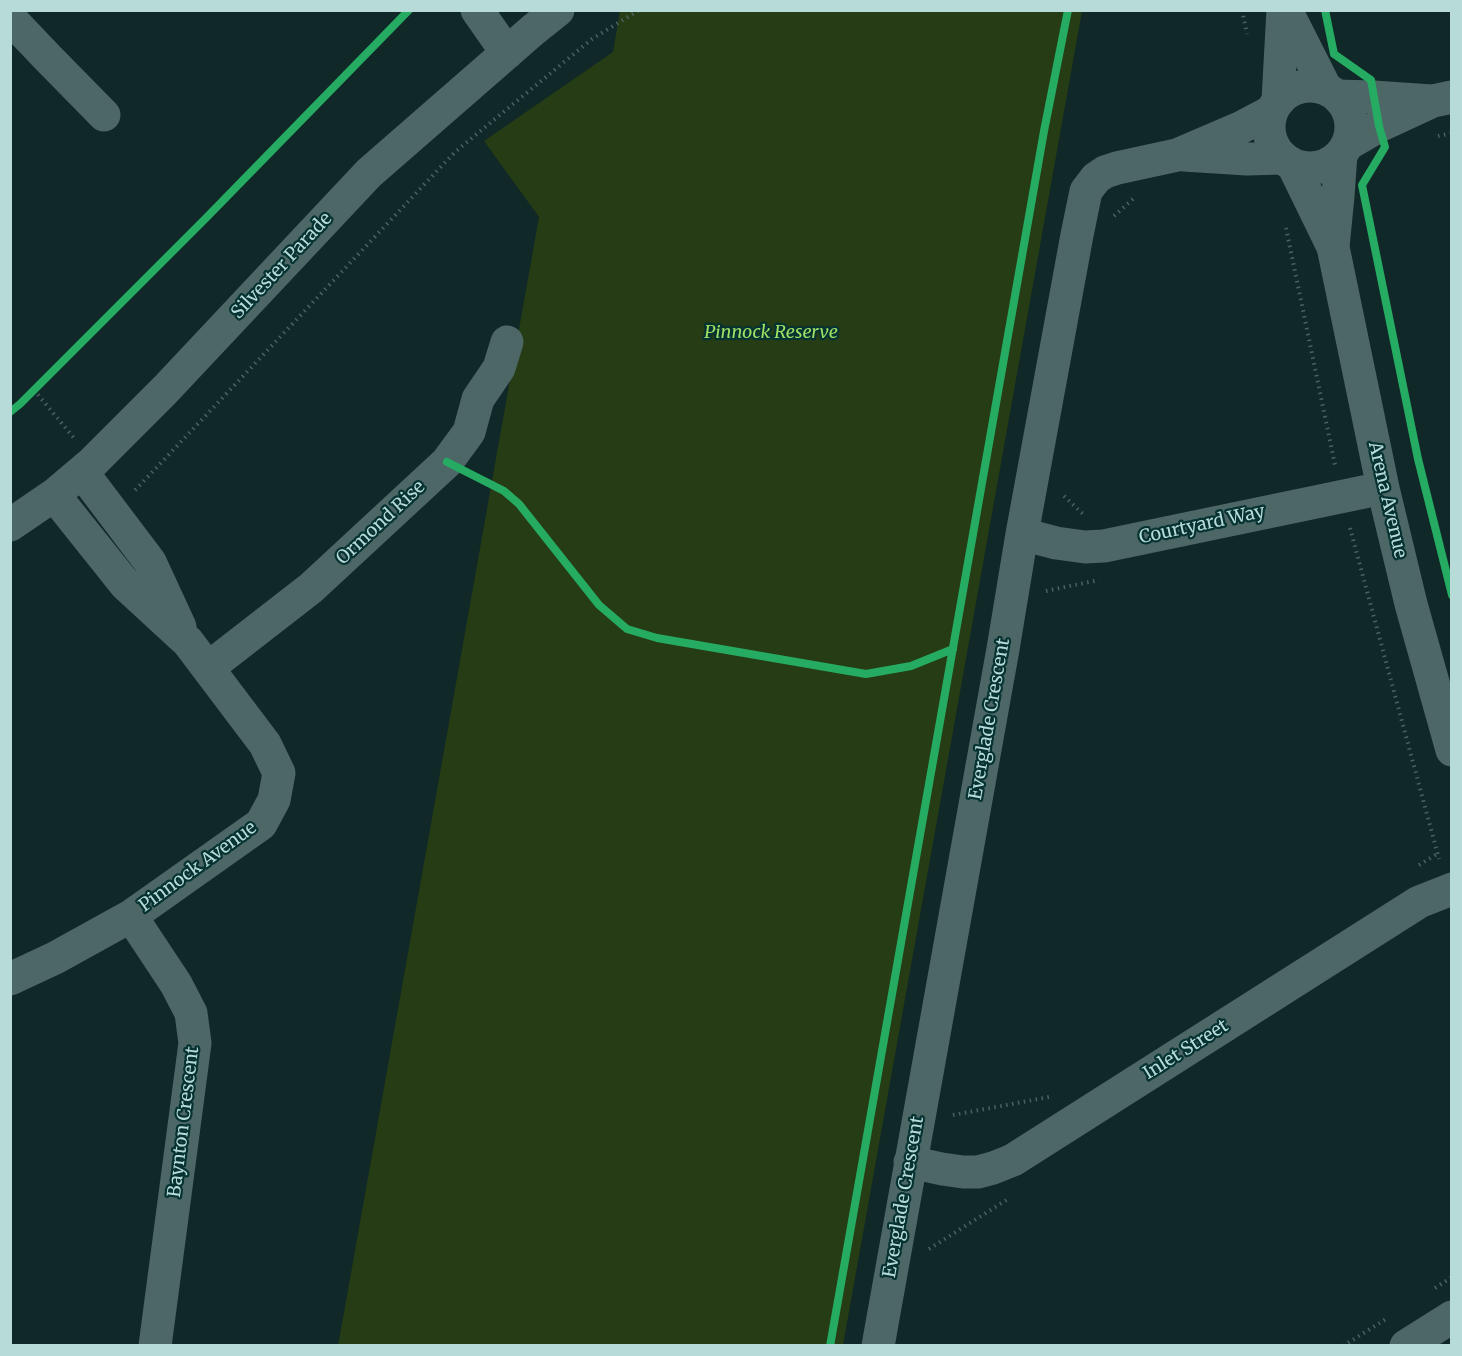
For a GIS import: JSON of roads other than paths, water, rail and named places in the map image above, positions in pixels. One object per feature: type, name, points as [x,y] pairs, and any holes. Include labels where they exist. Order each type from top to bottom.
[{"type":"street","points":[[477,10],[507,53]]},
{"type":"street","points":[[1284,10],[1332,93],[1346,106],[1351,131],[1344,149]]},
{"type":"street","points":[[1284,10],[1275,106],[1268,123],[1269,136],[1274,149],[1288,162],[1306,168],[1319,167],[1331,162],[1344,149],[1379,126],[1442,99]]},
{"type":"street","name":"Silvester Parade","points":[[10,525],[54,495],[88,467],[165,390],[369,173],[507,53],[537,17]]},
{"type":"street","points":[[10,18],[104,115]]},
{"type":"street","points":[[1275,106],[1288,91],[1313,86],[1332,93],[1442,99]]},
{"type":"street","name":"Everglade Crescent","points":[[878,1346],[1022,534],[1086,191],[1096,178],[1105,172],[1176,155],[1240,128],[1275,106]]},
{"type":"street","name":"Arena Avenue","points":[[1333,247],[1344,149]]},
{"type":"street","name":"Everglade Crescent","points":[[1176,155],[1288,162]]},
{"type":"street","name":"Arena Avenue","points":[[1288,162],[1333,247],[1383,488],[1411,604],[1452,750]]},
{"type":"street","name":"Ormond Rise","points":[[208,668],[311,588],[447,462],[469,432],[478,399],[500,368],[507,342]]},
{"type":"street","name":"Pinnock Avenue","points":[[88,467],[111,510],[150,562],[188,642]]},
{"type":"street","name":"Courtyard Way","points":[[1022,534],[1085,548],[1104,546],[1383,488]]},
{"type":"street","name":"Pinnock Avenue","points":[[10,979],[56,958],[131,916],[261,824],[274,800],[279,773],[265,744],[188,642],[125,584],[54,495]]},
{"type":"street","name":"Inlet Street","points":[[910,1162],[942,1169],[978,1172],[1013,1160],[1419,902],[1450,890]]},
{"type":"street","name":"Baynton Crescent","points":[[131,916],[176,984],[191,1013],[195,1043],[155,1346]]},
{"type":"street","points":[[1406,1346],[1452,1317]]},
{"type":"park label","name":"Pinnock Reserve","points":[[771,333]]}]
